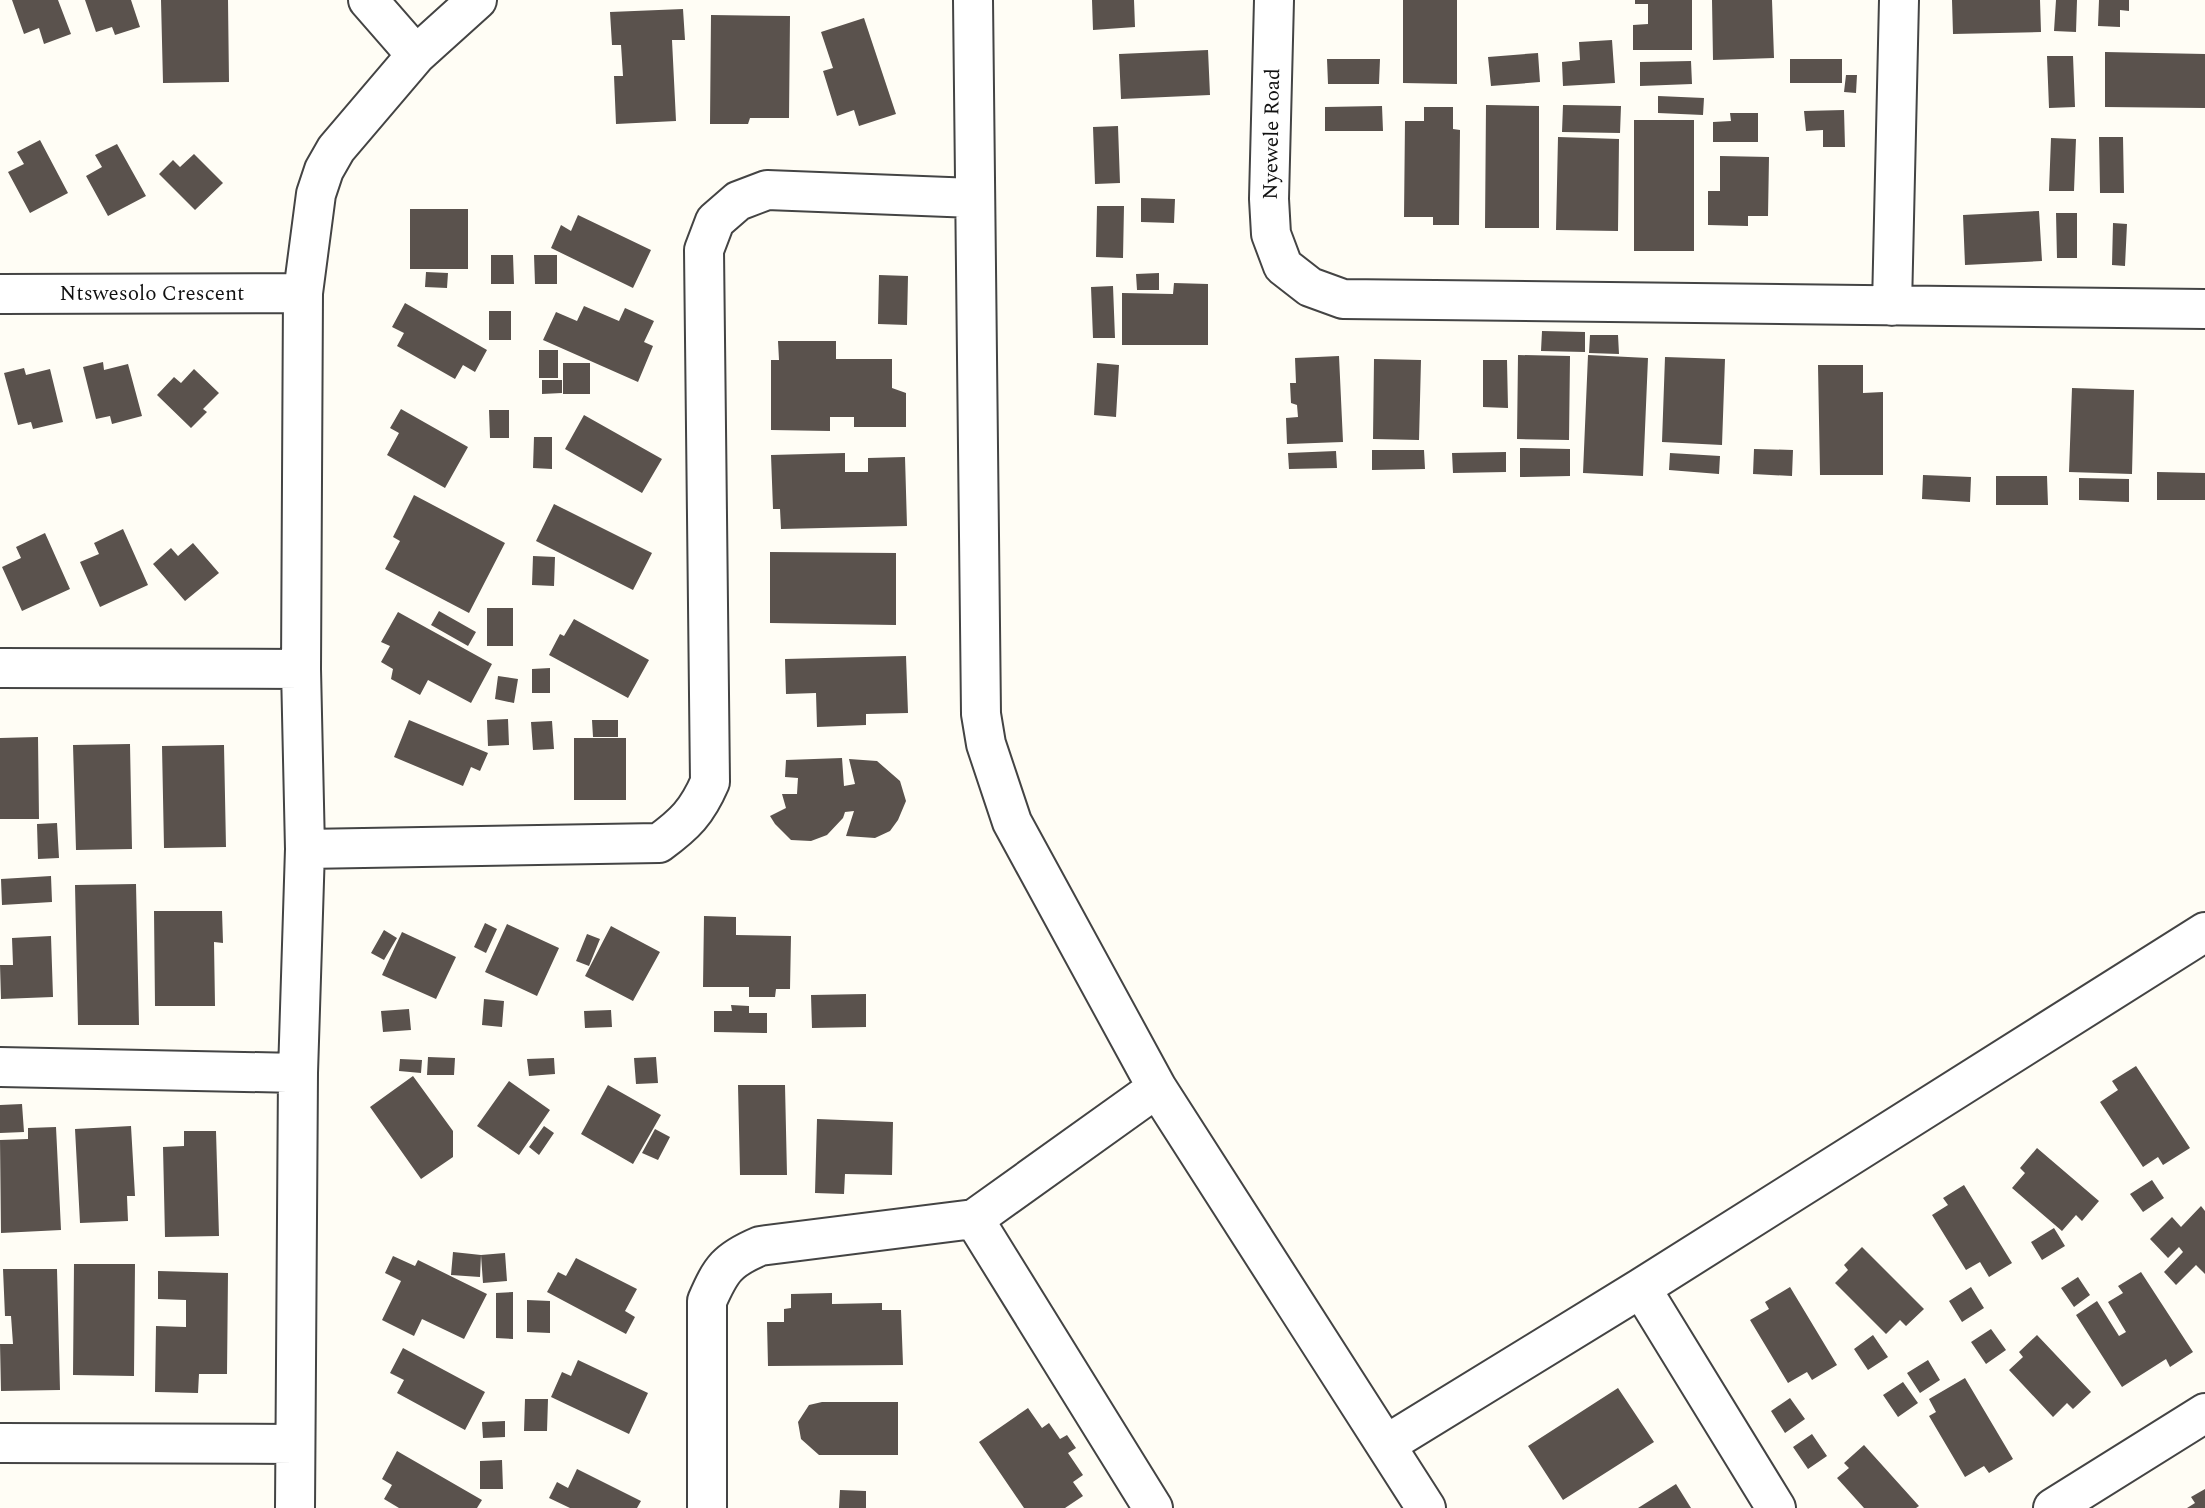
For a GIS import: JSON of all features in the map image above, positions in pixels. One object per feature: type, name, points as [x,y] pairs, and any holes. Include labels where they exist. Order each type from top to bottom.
[{"type":"street","points":[[368,0],[416,55]]},
{"type":"street","points":[[295,1508],[298,1073],[304,849],[301,669],[303,293],[316,194],[324,170],[336,149],[416,55],[477,0]]},
{"type":"street","points":[[972,0],[981,715],[986,744],[1012,822],[1157,1088],[1426,1508]]},
{"type":"street","name":"Nyewele Road","points":[[1274,0],[1269,199],[1271,234],[1283,267],[1310,287],[1343,299],[1892,306]]},
{"type":"street","points":[[1899,0],[1892,306],[2205,309]]},
{"type":"street","points":[[304,849],[659,843],[685,824],[701,804],[710,782],[704,250],[715,221],[738,201],[767,190],[974,198]]},
{"type":"street","name":"Ntswesolo Crescent","points":[[0,294],[303,293]]},
{"type":"street","points":[[0,668],[301,669]]},
{"type":"street","points":[[1387,1444],[1641,1288],[2205,932]]},
{"type":"street","points":[[0,1067],[298,1073]]},
{"type":"street","points":[[707,1508],[707,1301],[717,1278],[735,1257],[760,1246],[974,1219],[1157,1088]]},
{"type":"street","points":[[974,1219],[1153,1508]]},
{"type":"street","points":[[1641,1288],[1776,1508]]},
{"type":"street","points":[[2053,1508],[2205,1413]]},
{"type":"street","points":[[0,1443],[296,1444]]},
{"type":"building","points":[[12,0],[58,0],[71,34],[44,44],[39,28],[24,34]]},
{"type":"building","points":[[85,0],[131,0],[140,27],[115,35],[112,27],[96,32]]},
{"type":"building","points":[[161,0],[228,0],[229,82],[163,83]]},
{"type":"building","points":[[1092,0],[1134,0],[1135,27],[1093,30]]},
{"type":"building","points":[[1403,0],[1457,0],[1457,84],[1403,83]]},
{"type":"building","points":[[1635,0],[1692,0],[1692,50],[1633,50],[1633,25],[1648,24],[1648,4],[1635,4]]},
{"type":"building","points":[[1712,0],[1772,0],[1774,58],[1713,60]]},
{"type":"building","points":[[1952,0],[2040,0],[2041,32],[1953,34]]},
{"type":"building","points":[[2056,0],[2077,0],[2076,32],[2054,31]]},
{"type":"building","points":[[2099,0],[2129,0],[2129,11],[2120,10],[2120,27],[2098,26]]},
{"type":"building","points":[[683,9],[685,40],[672,40],[676,121],[616,124],[614,76],[623,76],[621,45],[612,45],[610,12]]},
{"type":"building","points":[[711,15],[790,16],[789,118],[750,118],[748,124],[710,124]]},
{"type":"building","points":[[864,18],[896,114],[859,126],[854,110],[837,116],[823,71],[833,68],[821,32]]},
{"type":"building","points":[[1612,40],[1615,83],[1563,86],[1562,62],[1580,60],[1579,42]]},
{"type":"building","points":[[1208,50],[1210,95],[1121,99],[1119,54]]},
{"type":"building","points":[[2105,52],[2205,54],[2205,108],[2105,107]]},
{"type":"building","points":[[1538,53],[1540,82],[1491,86],[1488,57]]},
{"type":"building","points":[[2047,56],[2073,56],[2075,107],[2049,108]]},
{"type":"building","points":[[1327,59],[1380,59],[1379,84],[1328,84]]},
{"type":"building","points":[[1790,59],[1842,59],[1842,83],[1790,83]]},
{"type":"building","points":[[1691,61],[1692,84],[1640,86],[1640,62]]},
{"type":"building","points":[[1846,75],[1857,75],[1856,93],[1844,92]]},
{"type":"building","points":[[1658,96],[1704,98],[1703,115],[1658,113]]},
{"type":"building","points":[[1486,105],[1539,106],[1539,228],[1485,228]]},
{"type":"building","points":[[1563,105],[1621,106],[1620,133],[1562,132]]},
{"type":"building","points":[[1382,106],[1383,131],[1325,131],[1325,107]]},
{"type":"building","points":[[1424,107],[1453,107],[1453,129],[1460,130],[1459,225],[1433,225],[1433,217],[1404,217],[1405,121],[1424,121]]},
{"type":"building","points":[[1844,110],[1845,147],[1823,147],[1823,130],[1806,131],[1804,111]]},
{"type":"building","points":[[1730,113],[1758,113],[1758,142],[1713,142],[1713,122],[1731,121]]},
{"type":"building","points":[[1634,120],[1694,120],[1694,251],[1634,251]]},
{"type":"building","points":[[1118,126],[1120,183],[1095,184],[1093,127]]},
{"type":"building","points":[[1558,137],[1619,139],[1618,231],[1556,230]]},
{"type":"building","points":[[2099,137],[2123,137],[2124,193],[2100,193]]},
{"type":"building","points":[[2051,138],[2076,139],[2074,191],[2049,191]]},
{"type":"building","points":[[40,140],[68,193],[30,213],[8,172],[24,164],[17,152]]},
{"type":"building","points":[[117,144],[146,196],[108,216],[86,176],[102,167],[95,155]]},
{"type":"building","points":[[194,154],[223,183],[195,210],[159,174],[173,160],[180,167]]},
{"type":"building","points":[[1720,156],[1769,157],[1768,216],[1748,216],[1748,226],[1708,225],[1708,191],[1720,191]]},
{"type":"building","points":[[1141,198],[1175,199],[1174,223],[1141,222]]},
{"type":"building","points":[[1097,206],[1124,206],[1123,258],[1096,257]]},
{"type":"building","points":[[410,209],[468,209],[468,269],[410,269]]},
{"type":"building","points":[[2039,211],[2042,261],[1965,265],[1963,215]]},
{"type":"building","points":[[2056,213],[2077,213],[2077,258],[2057,258]]},
{"type":"building","points":[[578,215],[651,250],[633,288],[551,248],[561,225],[571,231]]},
{"type":"building","points":[[2113,223],[2127,224],[2125,266],[2112,265]]},
{"type":"building","points":[[491,255],[513,255],[514,284],[491,284]]},
{"type":"building","points":[[534,255],[557,255],[557,284],[535,284]]},
{"type":"building","points":[[426,272],[448,273],[447,288],[425,287]]},
{"type":"building","points":[[1159,273],[1159,290],[1137,290],[1136,274]]},
{"type":"building","points":[[879,275],[908,276],[907,325],[878,324]]},
{"type":"building","points":[[1174,283],[1208,284],[1208,345],[1122,345],[1122,293],[1173,294]]},
{"type":"building","points":[[1113,286],[1115,338],[1093,338],[1091,287]]},
{"type":"building","points":[[405,303],[487,350],[475,372],[463,365],[455,379],[397,346],[404,333],[392,327]]},
{"type":"building","points":[[584,306],[619,321],[625,308],[654,321],[644,342],[653,346],[638,382],[543,340],[556,312],[577,321]]},
{"type":"building","points":[[489,311],[511,311],[511,340],[489,340]]},
{"type":"building","points":[[1542,331],[1585,332],[1585,352],[1541,351]]},
{"type":"building","points":[[1590,335],[1618,335],[1619,354],[1589,353]]},
{"type":"building","points":[[778,341],[836,341],[836,359],[892,359],[892,388],[906,393],[906,427],[854,427],[854,417],[830,417],[830,431],[771,430],[771,360],[779,360]]},
{"type":"building","points":[[539,350],[558,350],[558,378],[539,378]]},
{"type":"building","points":[[1518,355],[1570,356],[1569,440],[1517,439]]},
{"type":"building","points":[[1588,355],[1648,358],[1643,476],[1583,473]]},
{"type":"building","points":[[1339,356],[1343,442],[1287,444],[1286,418],[1298,417],[1297,405],[1291,403],[1290,383],[1296,383],[1295,358]]},
{"type":"building","points":[[1665,357],[1725,359],[1722,445],[1662,442]]},
{"type":"building","points":[[1374,359],[1421,360],[1419,440],[1373,439]]},
{"type":"building","points":[[1483,360],[1507,360],[1508,408],[1483,407]]},
{"type":"building","points":[[103,362],[104,370],[128,364],[142,416],[112,424],[110,416],[96,419],[83,367]]},
{"type":"building","points":[[563,363],[590,363],[590,394],[563,394]]},
{"type":"building","points":[[1097,363],[1119,365],[1116,417],[1094,415]]},
{"type":"building","points":[[1818,365],[1863,365],[1863,393],[1883,392],[1883,475],[1820,475]]},
{"type":"building","points":[[24,368],[26,375],[50,369],[63,422],[33,429],[31,422],[18,425],[4,373]]},
{"type":"building","points":[[194,369],[219,393],[203,409],[207,412],[191,428],[157,395],[174,377],[181,383]]},
{"type":"building","points":[[542,380],[562,380],[562,393],[542,394]]},
{"type":"building","points":[[2072,388],[2134,390],[2132,474],[2069,472]]},
{"type":"building","points":[[401,409],[468,447],[445,488],[387,455],[399,433],[390,428]]},
{"type":"building","points":[[489,410],[509,410],[509,438],[490,438]]},
{"type":"building","points":[[584,415],[662,459],[642,493],[565,449]]},
{"type":"building","points":[[534,437],[552,437],[552,469],[533,468]]},
{"type":"building","points":[[1520,448],[1570,449],[1570,476],[1520,477]]},
{"type":"building","points":[[1754,449],[1793,450],[1792,476],[1753,474]]},
{"type":"building","points":[[1372,450],[1424,450],[1425,469],[1372,470]]},
{"type":"building","points":[[1336,451],[1337,468],[1289,469],[1288,453]]},
{"type":"building","points":[[1506,452],[1506,472],[1453,473],[1452,453]]},
{"type":"building","points":[[845,453],[845,472],[868,472],[868,458],[905,457],[907,526],[781,529],[780,509],[773,509],[771,455]]},
{"type":"building","points":[[1670,453],[1720,456],[1719,474],[1669,470]]},
{"type":"building","points":[[2157,472],[2205,473],[2205,500],[2157,500]]},
{"type":"building","points":[[1923,475],[1971,477],[1970,502],[1922,499]]},
{"type":"building","points":[[1996,476],[2047,476],[2048,505],[1996,505]]},
{"type":"building","points":[[2079,478],[2129,479],[2129,502],[2079,500]]},
{"type":"building","points":[[414,495],[505,543],[469,613],[385,569],[400,541],[393,537]]},
{"type":"building","points":[[554,504],[652,553],[633,590],[536,541]]},
{"type":"building","points":[[123,529],[148,585],[100,607],[80,562],[99,554],[94,543]]},
{"type":"building","points":[[45,533],[70,589],[22,611],[2,567],[21,558],[16,547]]},
{"type":"building","points":[[193,543],[219,573],[185,601],[153,564],[171,548],[178,556]]},
{"type":"building","points":[[770,552],[896,553],[896,625],[770,623]]},
{"type":"building","points":[[533,556],[555,557],[554,586],[532,585]]},
{"type":"building","points":[[487,608],[513,608],[513,646],[487,646]]},
{"type":"building","points":[[439,611],[476,632],[468,646],[431,625]]},
{"type":"building","points":[[398,612],[492,664],[471,703],[428,680],[420,695],[391,679],[393,669],[381,662],[390,646],[381,642]]},
{"type":"building","points":[[574,619],[649,660],[628,698],[549,655],[560,634],[564,636]]},
{"type":"building","points":[[906,656],[908,713],[866,714],[866,725],[817,727],[816,693],[786,694],[785,659]]},
{"type":"building","points":[[550,668],[550,693],[532,693],[532,669]]},
{"type":"building","points":[[498,676],[518,679],[514,703],[495,699]]},
{"type":"building","points":[[508,719],[509,745],[488,746],[487,720]]},
{"type":"building","points":[[409,720],[488,753],[480,771],[471,767],[463,786],[394,757]]},
{"type":"building","points":[[592,720],[618,720],[618,737],[593,737]]},
{"type":"building","points":[[552,721],[554,749],[533,750],[531,722]]},
{"type":"building","points":[[38,737],[39,819],[0,819],[0,738]]},
{"type":"building","points":[[574,738],[626,738],[626,800],[574,800]]},
{"type":"building","points":[[130,744],[132,849],[76,850],[73,745]]},
{"type":"building","points":[[224,745],[226,847],[164,848],[162,746]]},
{"type":"building","points":[[842,758],[844,786],[855,784],[849,759],[877,761],[900,781],[906,801],[898,820],[890,831],[875,838],[846,836],[854,811],[845,812],[843,818],[827,835],[811,841],[791,840],[770,816],[786,808],[782,794],[797,794],[798,778],[785,777],[786,760]]},
{"type":"building","points":[[57,823],[59,858],[38,859],[37,824]]},
{"type":"building","points":[[51,876],[52,902],[2,905],[1,879]]},
{"type":"building","points":[[136,884],[139,1025],[78,1025],[75,885]]},
{"type":"building","points":[[154,911],[222,911],[223,943],[214,942],[215,1006],[155,1006]]},
{"type":"building","points":[[704,916],[736,917],[736,935],[791,936],[790,989],[776,989],[775,997],[749,997],[749,987],[703,987]]},
{"type":"building","points":[[485,923],[497,929],[486,953],[474,947]]},
{"type":"building","points":[[507,924],[559,948],[537,996],[485,972]]},
{"type":"building","points":[[611,926],[660,952],[633,1001],[585,976]]},
{"type":"building","points":[[384,930],[397,938],[384,960],[371,953]]},
{"type":"building","points":[[402,932],[456,957],[436,999],[382,975]]},
{"type":"building","points":[[587,934],[600,939],[589,966],[576,961]]},
{"type":"building","points":[[51,936],[53,997],[1,999],[0,965],[13,965],[12,938]]},
{"type":"building","points":[[866,994],[866,1027],[812,1028],[811,995]]},
{"type":"building","points":[[484,999],[504,1001],[502,1027],[482,1025]]},
{"type":"building","points":[[731,1005],[749,1006],[749,1013],[767,1013],[767,1033],[714,1032],[714,1011],[732,1011]]},
{"type":"building","points":[[409,1009],[411,1030],[383,1032],[381,1011]]},
{"type":"building","points":[[611,1010],[612,1027],[585,1028],[584,1011]]},
{"type":"building","points":[[428,1057],[455,1058],[454,1075],[427,1075]]},
{"type":"building","points":[[656,1057],[658,1083],[636,1084],[634,1058]]},
{"type":"building","points":[[554,1058],[555,1074],[529,1076],[527,1059]]},
{"type":"building","points":[[400,1059],[422,1060],[421,1073],[399,1071]]},
{"type":"building","points":[[2136,1066],[2190,1148],[2163,1165],[2158,1157],[2143,1167],[2100,1102],[2118,1090],[2112,1081]]},
{"type":"building","points":[[413,1076],[453,1131],[453,1157],[421,1179],[370,1107]]},
{"type":"building","points":[[509,1081],[550,1110],[519,1155],[477,1126]]},
{"type":"building","points":[[608,1085],[661,1115],[633,1164],[581,1134]]},
{"type":"building","points":[[738,1085],[785,1085],[787,1175],[740,1175]]},
{"type":"building","points":[[22,1104],[24,1132],[0,1133],[0,1105]]},
{"type":"building","points":[[817,1119],[893,1122],[892,1175],[845,1174],[844,1194],[815,1193]]},
{"type":"building","points":[[131,1126],[135,1196],[127,1196],[128,1221],[80,1223],[75,1129]]},
{"type":"building","points":[[544,1126],[554,1133],[539,1155],[529,1147]]},
{"type":"building","points":[[56,1127],[61,1230],[1,1233],[0,1140],[28,1139],[28,1128]]},
{"type":"building","points":[[655,1129],[670,1137],[658,1160],[642,1153]]},
{"type":"building","points":[[184,1131],[216,1131],[219,1236],[165,1237],[163,1147],[184,1146]]},
{"type":"building","points":[[2037,1148],[2099,1201],[2082,1221],[2076,1215],[2062,1231],[2012,1188],[2025,1173],[2020,1168]]},
{"type":"building","points":[[2152,1180],[2164,1198],[2143,1212],[2130,1194]]},
{"type":"building","points":[[1964,1185],[2012,1263],[1989,1277],[1980,1262],[1966,1270],[1932,1215],[1948,1205],[1943,1198]]},
{"type":"building","points":[[2201,1206],[2205,1211],[2205,1274],[2196,1265],[2176,1285],[2164,1272],[2183,1252],[2179,1247],[2168,1258],[2150,1239],[2172,1217],[2181,1227]]},
{"type":"building","points":[[2054,1228],[2065,1246],[2042,1260],[2031,1242]]},
{"type":"building","points":[[1862,1247],[1924,1309],[1906,1326],[1900,1320],[1886,1334],[1835,1283],[1848,1270],[1844,1265]]},
{"type":"building","points":[[453,1252],[481,1255],[480,1277],[451,1275]]},
{"type":"building","points":[[505,1253],[507,1281],[483,1283],[481,1255]]},
{"type":"building","points":[[393,1256],[415,1266],[418,1260],[487,1294],[464,1339],[422,1319],[414,1336],[382,1320],[401,1281],[385,1273]]},
{"type":"building","points":[[576,1258],[637,1289],[625,1311],[635,1317],[626,1334],[547,1292],[558,1272],[566,1276]]},
{"type":"building","points":[[74,1264],[135,1264],[134,1376],[73,1375]]},
{"type":"building","points":[[3,1269],[57,1269],[60,1390],[1,1391],[0,1344],[13,1344],[11,1316],[5,1316]]},
{"type":"building","points":[[158,1271],[228,1273],[227,1374],[199,1374],[198,1393],[155,1392],[156,1326],[186,1327],[186,1300],[158,1299]]},
{"type":"building","points":[[2141,1272],[2193,1352],[2170,1367],[2166,1359],[2122,1387],[2076,1315],[2097,1301],[2119,1336],[2126,1332],[2108,1302],[2123,1293],[2118,1286]]},
{"type":"building","points":[[2078,1277],[2090,1295],[2074,1307],[2061,1288]]},
{"type":"building","points":[[1790,1287],[1837,1365],[1812,1380],[1807,1372],[1788,1383],[1750,1320],[1769,1309],[1765,1302]]},
{"type":"building","points":[[1971,1287],[1984,1308],[1962,1322],[1949,1301]]},
{"type":"building","points":[[513,1292],[513,1339],[496,1338],[496,1293]]},
{"type":"building","points":[[832,1293],[832,1304],[882,1303],[882,1310],[901,1310],[903,1365],[768,1366],[767,1322],[784,1322],[784,1309],[791,1308],[791,1294]]},
{"type":"building","points":[[527,1300],[550,1301],[550,1333],[527,1332]]},
{"type":"building","points":[[1991,1329],[2006,1350],[1986,1364],[1971,1342]]},
{"type":"building","points":[[1873,1335],[1888,1357],[1868,1370],[1854,1349]]},
{"type":"building","points":[[2037,1335],[2091,1392],[2073,1409],[2067,1403],[2053,1417],[2009,1370],[2023,1357],[2019,1352]]},
{"type":"building","points":[[403,1348],[485,1392],[465,1430],[397,1393],[404,1380],[390,1373]]},
{"type":"building","points":[[578,1360],[648,1393],[629,1434],[551,1397],[562,1372],[571,1376]]},
{"type":"building","points":[[1928,1360],[1940,1380],[1920,1393],[1907,1373]]},
{"type":"building","points":[[1965,1378],[2013,1459],[1989,1473],[1984,1466],[1965,1477],[1929,1416],[1936,1412],[1929,1399]]},
{"type":"building","points":[[1903,1382],[1918,1403],[1898,1417],[1883,1395]]},
{"type":"building","points":[[1618,1388],[1654,1442],[1563,1500],[1528,1446]]},
{"type":"building","points":[[1790,1398],[1805,1419],[1785,1433],[1771,1411]]},
{"type":"building","points":[[525,1399],[548,1399],[547,1431],[524,1431]]},
{"type":"building","points":[[822,1402],[898,1402],[898,1455],[819,1455],[801,1439],[798,1422],[809,1405]]},
{"type":"building","points":[[1028,1408],[1042,1428],[1049,1423],[1060,1439],[1067,1435],[1076,1448],[1068,1453],[1083,1475],[1073,1482],[1083,1496],[1065,1508],[1024,1508],[979,1442]]},
{"type":"building","points":[[505,1421],[505,1437],[483,1438],[482,1422]]},
{"type":"building","points":[[1812,1434],[1827,1456],[1808,1469],[1793,1447]]},
{"type":"building","points":[[1864,1445],[1919,1506],[1864,1508],[1837,1478],[1849,1468],[1844,1463]]},
{"type":"building","points":[[397,1451],[482,1500],[477,1508],[399,1508],[384,1499],[392,1485],[382,1479]]},
{"type":"building","points":[[502,1460],[503,1489],[480,1489],[480,1461]]},
{"type":"building","points":[[577,1469],[641,1501],[637,1508],[570,1508],[549,1498],[557,1482],[568,1488]]},
{"type":"building","points":[[1676,1484],[1691,1508],[1638,1508]]},
{"type":"building","points":[[2205,1489],[2205,1508],[2187,1508],[2195,1503],[2191,1497]]},
{"type":"building","points":[[840,1490],[866,1491],[866,1508],[839,1508]]}]
